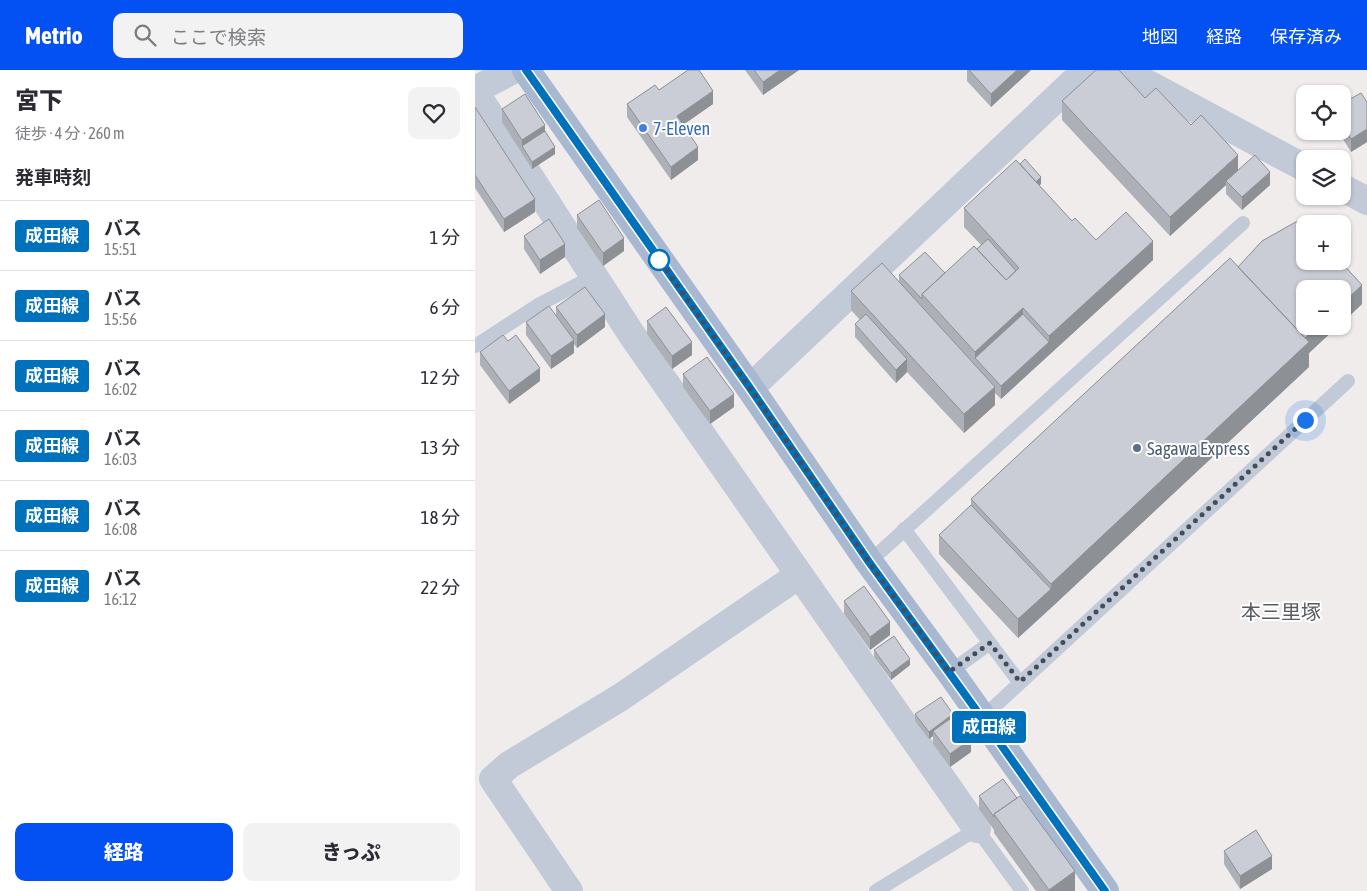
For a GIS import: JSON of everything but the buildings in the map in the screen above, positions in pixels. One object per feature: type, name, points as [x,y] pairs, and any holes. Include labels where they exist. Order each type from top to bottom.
[{"type":"main road","points":[[528,72],[750,388],[869,562],[1105,891]]},
{"type":"street","points":[[750,388],[1086,70]]},
{"type":"street","points":[[1122,70],[1296,163]]},
{"type":"street","points":[[528,72],[475,91],[632,335],[977,829]]},
{"type":"street","points":[[1351,192],[1367,201]]},
{"type":"street","points":[[569,891],[493,779],[509,765],[621,697],[799,575]]},
{"type":"lane","points":[[869,562],[1243,223]]},
{"type":"lane","points":[[475,346],[540,304],[594,276]]},
{"type":"lane","points":[[982,718],[1348,380]]},
{"type":"lane","points":[[904,529],[1020,682]]},
{"type":"lane","points":[[949,672],[990,643]]},
{"type":"lane","points":[[876,891],[977,829],[1022,891]]},
{"type":"bus line","name":"成田線","points":[[526,70],[750,388],[869,562],[1105,891]]},
{"type":"place","name":"7-Eleven","points":[[643,128]]},
{"type":"place","name":"Sagawa Express","points":[[1137,448]]},
{"type":"district","name":"本三里塚","points":[[1281,611]]},
{"type":"route","points":[[659,260],[658,258],[869,562],[949,672],[990,643],[1020,682],[1305,420]]}]
